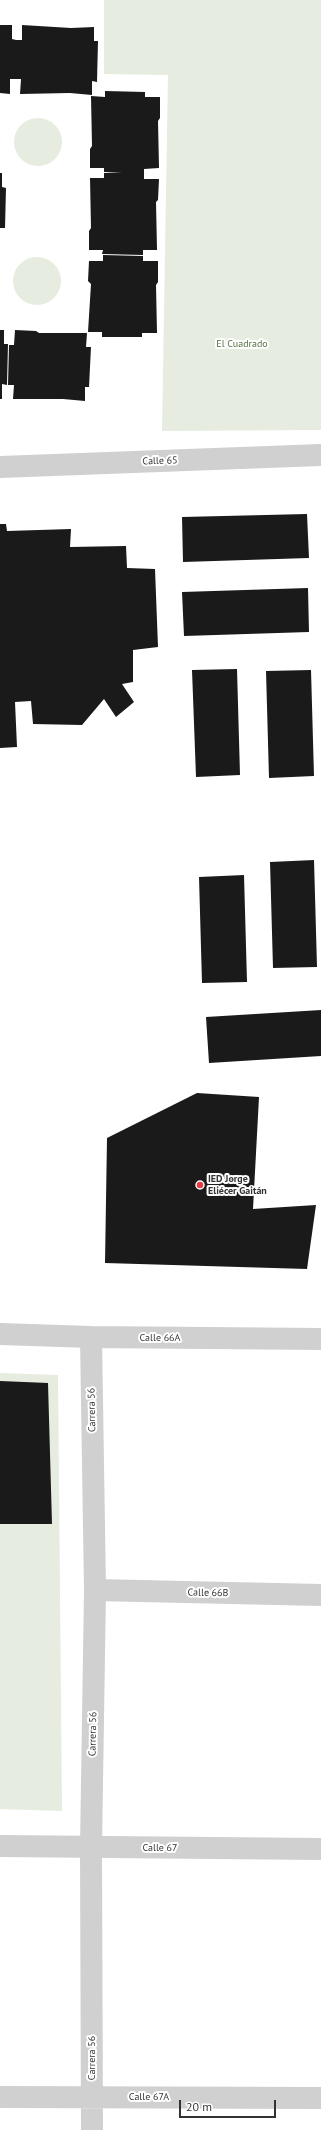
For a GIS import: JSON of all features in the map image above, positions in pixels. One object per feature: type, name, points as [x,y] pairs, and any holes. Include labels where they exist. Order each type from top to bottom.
[{"type":"street","name":"Calle 65","points":[[0,467],[321,455]]},
{"type":"street","name":"Calle 66A","points":[[0,1334],[91,1337],[321,1339]]},
{"type":"street","name":"Carrera 56","points":[[91,1337],[95,1590],[91,1847],[92,2130]]},
{"type":"street","name":"Calle 66B","points":[[95,1590],[321,1595]]},
{"type":"street","name":"Calle 67","points":[[0,1846],[321,1849]]},
{"type":"street","name":"Calle 67A","points":[[0,2097],[321,2098]]},
{"type":"green space","name":"El Cuadrado","points":[[104,0],[321,0],[321,430],[162,431],[168,75],[104,74]]},
{"type":"green space","points":[[33,118],[43,118],[55,125],[62,137],[62,147],[55,159],[43,166],[33,166],[25,162],[18,155],[14,147],[14,137],[18,129],[25,122]]},
{"type":"green space","points":[[32,257],[42,257],[51,261],[57,267],[60,272],[60,290],[51,301],[42,305],[32,305],[23,301],[17,295],[13,286],[13,276],[17,267],[23,261]]},
{"type":"green space","points":[[0,1373],[58,1375],[62,1811],[0,1809]]},
{"type":"building","points":[[0,25],[12,25],[12,39],[16,40],[22,40],[22,25],[71,28],[94,27],[94,41],[98,41],[97,82],[92,81],[92,95],[70,93],[20,94],[21,79],[10,79],[10,94],[0,93]]},
{"type":"building","points":[[105,91],[145,92],[145,97],[160,97],[160,118],[158,121],[159,168],[144,169],[144,179],[159,179],[158,200],[156,202],[157,250],[143,250],[143,255],[102,254],[103,250],[89,250],[89,231],[91,228],[90,178],[104,178],[104,173],[122,173],[104,172],[104,168],[90,168],[90,149],[92,146],[91,96],[105,97]]},
{"type":"building","points":[[0,173],[2,173],[2,187],[6,188],[5,228],[0,228]]},
{"type":"building","points":[[103,255],[143,256],[143,261],[158,261],[158,282],[156,285],[157,333],[142,333],[142,337],[102,337],[102,332],[88,332],[91,284],[88,281],[89,261],[103,261]]},
{"type":"building","points":[[0,330],[4,330],[4,344],[8,344],[7,385],[2,384],[2,399],[0,399]]},
{"type":"building","points":[[15,330],[36,331],[39,333],[87,333],[86,347],[91,347],[89,387],[85,387],[85,401],[63,399],[13,399],[14,385],[8,385],[9,345],[14,345]]},
{"type":"building","points":[[307,514],[309,558],[183,562],[182,517]]},
{"type":"building","points":[[0,524],[6,524],[7,531],[71,529],[70,547],[126,546],[127,568],[155,569],[158,647],[133,650],[133,682],[122,684],[134,702],[116,717],[104,699],[82,725],[33,724],[31,701],[15,702],[17,747],[0,748]]},
{"type":"building","points":[[308,588],[309,632],[184,636],[182,592]]},
{"type":"building","points":[[237,669],[240,775],[196,777],[192,670]]},
{"type":"building","points":[[311,670],[314,776],[269,778],[266,671]]},
{"type":"building","points":[[314,860],[317,967],[273,968],[270,862]]},
{"type":"building","points":[[244,875],[247,982],[202,983],[199,877]]},
{"type":"building","points":[[321,1010],[321,1056],[209,1063],[206,1017]]},
{"type":"building","points":[[197,1093],[259,1097],[253,1209],[316,1205],[307,1269],[105,1263],[107,1138]]},
{"type":"building","points":[[0,1381],[48,1383],[52,1524],[0,1524]]},
{"type":"place","name":"IED Jorge Eliécer Gaitán","points":[[200,1185]]}]
